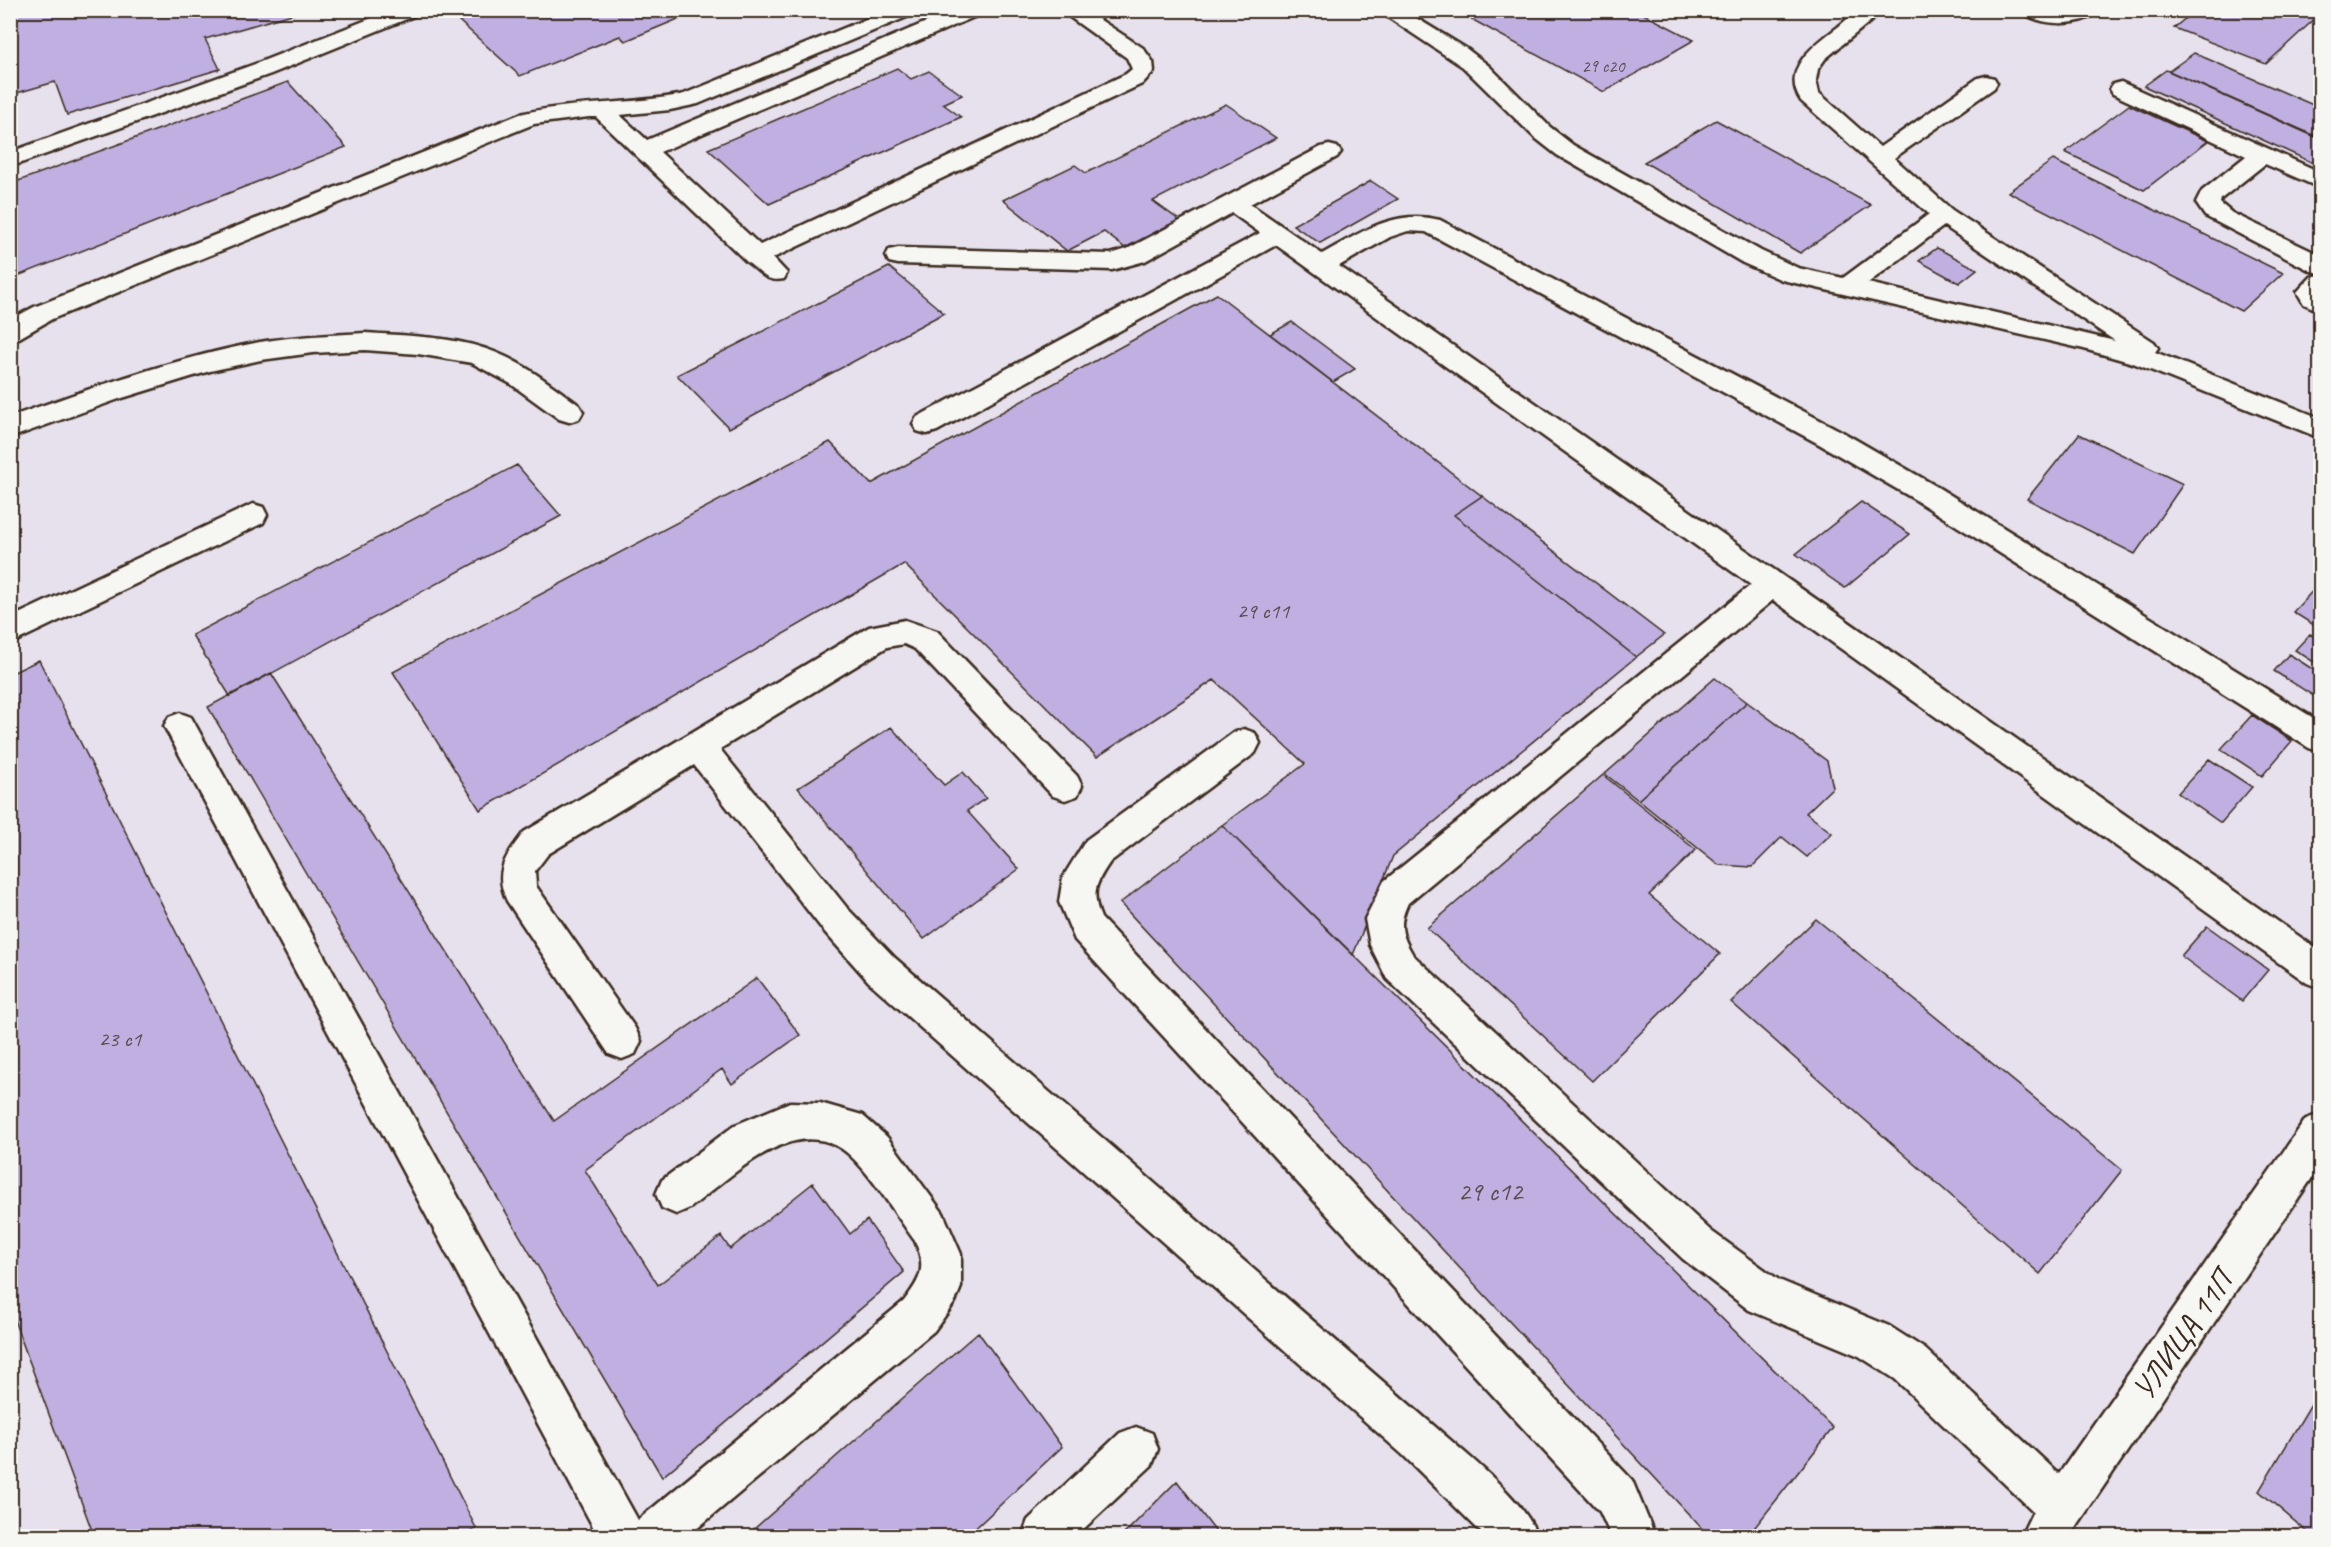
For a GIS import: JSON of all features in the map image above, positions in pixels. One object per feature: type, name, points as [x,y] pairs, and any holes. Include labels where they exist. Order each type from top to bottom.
[{"type":"street","points":[[10,160],[263,69],[412,10]]},
{"type":"street","points":[[10,332],[43,313],[528,119],[553,113],[661,106],[690,99],[907,10]]},
{"type":"street","points":[[644,150],[974,10]]},
{"type":"street","points":[[756,256],[1134,79],[1143,71],[1142,62],[1135,53],[1070,10]]},
{"type":"street","points":[[1387,10],[1459,52],[1546,136],[1565,150],[1752,257],[1791,274],[2086,341],[2142,357],[2320,428]]},
{"type":"street","points":[[1874,10],[1815,57],[1807,68],[1804,85],[1809,96],[1944,215],[2181,372]]},
{"type":"street","points":[[2032,10],[2062,18],[2074,17],[2088,10]]},
{"type":"street","points":[[1879,158],[1986,83]]},
{"type":"street","points":[[2121,89],[2320,181]]},
{"type":"street","points":[[602,110],[775,273]]},
{"type":"street","points":[[898,256],[1112,262],[1136,255],[1329,152]]},
{"type":"street","points":[[2263,154],[2210,196],[2208,203],[2213,211],[2223,218],[2320,265]]},
{"type":"street","points":[[1233,203],[2320,971]]},
{"type":"street","points":[[1847,286],[1944,215]]},
{"type":"street","points":[[1321,265],[1381,232],[1406,223],[1431,225],[1838,442],[1934,498],[2320,738]]},
{"type":"street","points":[[927,424],[1277,234]]},
{"type":"street","points":[[2320,283],[2310,292],[2320,303]]},
{"type":"street","points":[[10,428],[175,371],[241,354],[317,343],[386,341],[439,348],[487,359],[520,376],[569,412]]},
{"type":"street","points":[[10,632],[253,514]]},
{"type":"street","points":[[1771,585],[1396,892],[1383,919],[1388,945],[1400,967],[1697,1245],[1764,1295],[1874,1341],[1910,1364],[2053,1522]]},
{"type":"street","points":[[622,1041],[519,890],[518,868],[536,843],[880,636],[905,632],[926,640],[1065,786]]},
{"type":"street","points":[[180,726],[622,1536]]},
{"type":"street","points":[[1244,743],[1098,852],[1080,877],[1077,902],[1088,929],[1616,1496],[1633,1536]]},
{"type":"street","points":[[697,745],[835,919],[882,970],[1418,1440],[1486,1504],[1515,1536]]},
{"type":"street","points":[[654,1536],[919,1316],[940,1287],[941,1254],[929,1227],[873,1151],[848,1129],[820,1122],[789,1121],[749,1138],[676,1194]]},
{"type":"street","name":"УЛИЦА 11П","points":[[2053,1522],[2320,1133]]},
{"type":"street","points":[[1044,1536],[1136,1449]]},
{"type":"building","points":[[10,10],[306,10],[205,39],[220,69],[67,115],[55,82],[10,95]]},
{"type":"building","points":[[486,10],[700,10],[625,41],[620,36],[520,76],[459,21]]},
{"type":"building","points":[[1455,10],[1636,10],[1694,40],[1604,92]]},
{"type":"building","points":[[2195,10],[2320,10],[2320,14],[2266,64],[2174,28]]},
{"type":"building","points":[[2194,53],[2320,108],[2320,138],[2169,71]]},
{"type":"building","points":[[897,68],[911,79],[929,71],[962,95],[943,104],[961,117],[769,204],[708,149]]},
{"type":"building","points":[[2166,70],[2320,139],[2320,166],[2144,86]]},
{"type":"building","points":[[288,82],[346,147],[10,279],[10,184]]},
{"type":"building","points":[[1226,104],[1276,138],[1153,201],[1179,220],[1125,248],[1104,232],[1067,251],[1003,200],[1075,165],[1086,173]]},
{"type":"building","points":[[2129,105],[2208,141],[2144,190],[2065,152]]},
{"type":"building","points":[[1716,120],[1871,205],[1800,253],[1644,162]]},
{"type":"building","points":[[2053,160],[2283,273],[2241,311],[2008,192]]},
{"type":"building","points":[[1371,181],[1398,199],[1320,243],[1293,225]]},
{"type":"building","points":[[1937,248],[1977,269],[1959,283],[1919,261]]},
{"type":"building","points":[[889,267],[944,313],[729,428],[677,375]]},
{"type":"building","points":[[1217,294],[1482,496],[1454,515],[1636,657],[1393,856],[1353,955],[1222,825],[1305,764],[1214,680],[1097,757],[904,564],[480,810],[393,672],[830,442],[871,484]]},
{"type":"building","points":[[1292,322],[1355,369],[1333,382],[1270,334]]},
{"type":"building","points":[[2079,434],[2183,484],[2135,554],[2027,499]]},
{"type":"building","points":[[517,465],[561,516],[230,696],[192,635]]},
{"type":"building","points":[[1482,496],[1664,635],[1636,657],[1454,515]]},
{"type":"building","points":[[1861,502],[1910,534],[1845,588],[1796,554]]},
{"type":"building","points":[[2320,583],[2320,629],[2293,612]]},
{"type":"building","points":[[2310,634],[2320,640],[2320,666],[2295,650]]},
{"type":"building","points":[[2289,654],[2320,674],[2320,700],[2274,671]]},
{"type":"building","points":[[39,660],[476,1528],[466,1536],[94,1536],[10,1309],[10,674]]},
{"type":"building","points":[[271,673],[554,1121],[757,978],[800,1035],[732,1084],[722,1069],[585,1170],[658,1285],[721,1236],[730,1249],[813,1183],[850,1234],[867,1220],[904,1272],[662,1477],[208,707]]},
{"type":"building","points":[[1715,678],[1747,702],[1638,800],[1605,774]]},
{"type":"building","points":[[1747,702],[1827,761],[1833,787],[1806,813],[1832,833],[1807,857],[1782,837],[1752,867],[1719,865],[1638,800]]},
{"type":"building","points":[[2252,715],[2292,741],[2262,776],[2221,749]]},
{"type":"building","points":[[891,727],[944,785],[963,772],[986,798],[967,811],[1019,869],[924,939],[798,788]]},
{"type":"building","points":[[2209,759],[2252,787],[2221,823],[2178,793]]},
{"type":"building","points":[[1603,775],[1696,850],[1649,895],[1720,954],[1592,1081],[1427,928]]},
{"type":"building","points":[[1222,825],[1833,1428],[1748,1536],[1709,1536],[1120,903]]},
{"type":"building","points":[[1816,919],[2122,1170],[2040,1274],[1731,1002]]},
{"type":"building","points":[[2207,926],[2268,970],[2242,1001],[2181,956]]},
{"type":"building","points":[[978,1332],[1062,1447],[967,1536],[746,1536]]},
{"type":"building","points":[[2320,1389],[2320,1536],[2312,1536],[2259,1491]]},
{"type":"building","points":[[1177,1481],[1219,1536],[1122,1536]]}]
